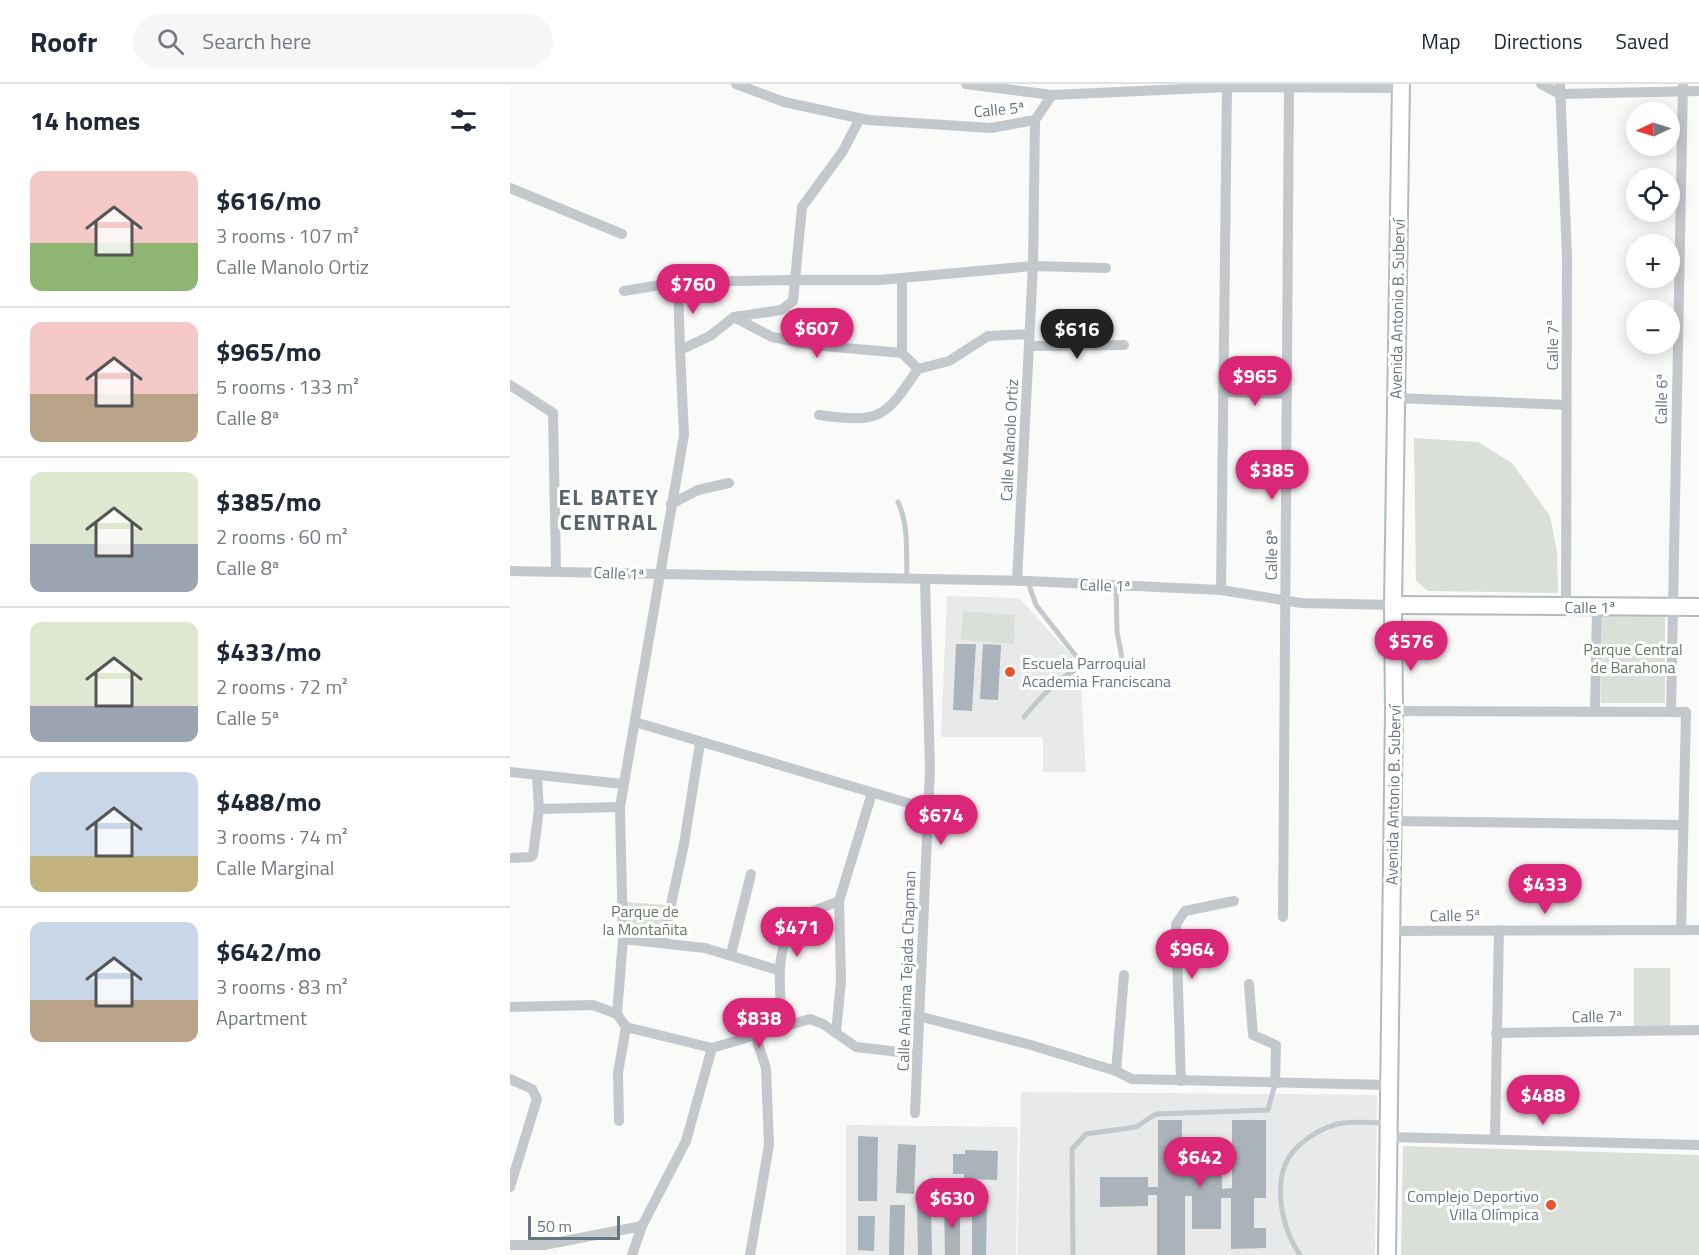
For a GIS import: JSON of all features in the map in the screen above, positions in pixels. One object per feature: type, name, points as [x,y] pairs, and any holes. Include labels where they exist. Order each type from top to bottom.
[{"type":"main road","name":"Avenida Antonio B. Suberví","points":[[1387,1255],[1401,86]]},
{"type":"main road","name":"Calle 1ª","points":[[1393,605],[1699,607]]},
{"type":"street","name":"Calle 5ª","points":[[736,84],[784,102],[860,118],[991,128],[1035,120],[1052,95]]},
{"type":"street","points":[[966,84],[1052,95],[1227,87],[1401,86]]},
{"type":"street","points":[[1540,84],[1560,89],[1683,88],[1699,91]]},
{"type":"street","name":"Calle 8ª","points":[[1283,917],[1289,86]]},
{"type":"street","points":[[1221,590],[1227,87]]},
{"type":"street","name":"Calle 6ª","points":[[1671,711],[1683,88]]},
{"type":"street","name":"Calle 7ª","points":[[1560,89],[1567,257],[1566,606]]},
{"type":"street","points":[[680,350],[710,336],[734,317],[781,310],[793,301],[802,207],[843,151],[860,118]]},
{"type":"street","name":"Calle Manolo Ortiz","points":[[1022,581],[1033,266],[1035,120]]},
{"type":"street","points":[[510,188],[622,234]]},
{"type":"street","points":[[624,291],[678,282],[902,278],[1033,266],[1106,268]]},
{"type":"street","points":[[902,278],[902,353]]},
{"type":"street","points":[[617,1014],[623,939],[620,807],[622,784],[635,722],[684,435],[678,282]]},
{"type":"street","points":[[734,317],[771,337],[812,345],[902,353],[918,369]]},
{"type":"street","points":[[819,415],[858,420],[877,417],[895,402],[918,369],[949,361],[988,336],[1029,334]]},
{"type":"street","points":[[1029,346],[1124,345]]},
{"type":"street","points":[[510,385],[553,413],[556,570]]},
{"type":"street","points":[[1223,392],[1287,394]]},
{"type":"street","points":[[1396,398],[1566,405]]},
{"type":"street","points":[[671,504],[698,490],[729,483]]},
{"type":"street","name":"Calle 1ª","points":[[510,571],[556,570],[660,575],[1022,581],[1221,590],[1301,603],[1393,605]]},
{"type":"street","name":"Calle Anaima Tejada Chapman","points":[[915,1113],[928,809],[925,579]]},
{"type":"street","points":[[1595,711],[1597,607]]},
{"type":"street","points":[[1394,711],[1686,712],[1681,930]]},
{"type":"street","points":[[635,722],[928,809]]},
{"type":"street","points":[[663,942],[684,844],[700,743]]},
{"type":"street","points":[[510,772],[622,784]]},
{"type":"street","points":[[510,858],[533,855],[539,809],[537,776]]},
{"type":"street","points":[[836,1033],[841,980],[839,902],[872,793]]},
{"type":"street","points":[[539,809],[620,807]]},
{"type":"street","points":[[1392,821],[1683,825]]},
{"type":"street","points":[[731,954],[751,874]]},
{"type":"street","points":[[1181,1081],[1176,924],[1185,911],[1234,901]]},
{"type":"street","points":[[783,1027],[778,970],[790,932],[804,916],[839,902]]},
{"type":"street","points":[[1495,1139],[1499,930]]},
{"type":"street","name":"Calle 5ª","points":[[1390,931],[1699,930]]},
{"type":"street","points":[[623,939],[663,942],[731,954],[778,970]]},
{"type":"street","points":[[1116,1071],[1124,975]]},
{"type":"street","points":[[1249,984],[1253,1035],[1276,1045],[1275,1084]]},
{"type":"street","points":[[510,1007],[593,1005],[617,1014],[626,1027],[712,1048],[810,1019],[823,1024],[856,1047],[917,1054]]},
{"type":"street","points":[[918,1016],[1116,1071],[1132,1079],[1388,1085]]},
{"type":"street","points":[[619,1121],[618,1073],[626,1027]]},
{"type":"street","name":"Calle 7ª","points":[[1496,1033],[1699,1030]]},
{"type":"street","points":[[750,1255],[769,1145],[766,1068],[755,1035]]},
{"type":"street","points":[[632,1255],[642,1226],[686,1141],[712,1048]]},
{"type":"street","points":[[510,1079],[532,1089],[537,1099],[510,1187]]},
{"type":"street","points":[[1387,1130],[1495,1139],[1699,1145]]},
{"type":"street","points":[[510,1245],[543,1250],[642,1226]]},
{"type":"lane","points":[[898,502],[903,512],[907,578]]},
{"type":"lane","points":[[1022,581],[1036,605],[1083,665],[1093,670],[1117,665],[1122,658],[1117,632],[1116,585]]},
{"type":"lane","points":[[1024,717],[1046,690],[1083,665]]},
{"type":"lane","points":[[1073,1255],[1072,1149],[1086,1134],[1136,1127],[1156,1114],[1268,1110],[1275,1084]]},
{"type":"lane","points":[[1300,1255],[1293,1245],[1283,1216],[1281,1193],[1285,1165],[1299,1146],[1319,1131],[1343,1123],[1387,1130]]},
{"type":"shaded area","name":"Escuela Parroquial Academia Franciscana","points":[[947,596],[1019,598],[1072,656],[1081,687],[1086,772],[1043,772],[1043,737],[941,737]]},
{"type":"shaded area","points":[[1021,1092],[1377,1095],[1375,1255],[1017,1255]]},
{"type":"shaded area","points":[[846,1125],[1018,1127],[1016,1255],[846,1255]]},
{"type":"green space","points":[[1414,438],[1478,442],[1512,463],[1550,516],[1557,552],[1558,593],[1428,591],[1416,581]]},
{"type":"green space","points":[[963,611],[1015,615],[1014,644],[961,640]]},
{"type":"green space","name":"Parque Central de Barahona","points":[[1602,612],[1665,613],[1665,703],[1601,703]]},
{"type":"green space","name":"Parque de la Montañita","points":[[626,902],[667,905],[660,939],[626,936]]},
{"type":"green space","points":[[1634,968],[1670,968],[1670,1026],[1634,1026]]},
{"type":"green space","name":"Complejo Deportivo Villa Olímpica","points":[[1403,1146],[1699,1155],[1699,1255],[1401,1255]]},
{"type":"building","points":[[956,644],[976,644],[972,711],[953,710]]},
{"type":"building","points":[[983,644],[1001,645],[998,700],[980,699]]},
{"type":"building","points":[[1158,1120],[1182,1120],[1182,1174],[1193,1174],[1193,1154],[1221,1154],[1222,1189],[1232,1188],[1232,1120],[1266,1120],[1266,1198],[1254,1198],[1254,1228],[1266,1228],[1266,1248],[1231,1249],[1231,1198],[1221,1198],[1221,1229],[1192,1229],[1192,1196],[1185,1196],[1185,1255],[1157,1255],[1157,1195],[1148,1195],[1148,1206],[1100,1207],[1100,1177],[1148,1177],[1148,1187],[1158,1187]]},
{"type":"building","points":[[858,1136],[878,1137],[877,1201],[858,1201]]},
{"type":"building","points":[[898,1144],[916,1145],[914,1194],[896,1193]]},
{"type":"building","points":[[965,1150],[998,1151],[997,1180],[964,1179],[964,1174],[953,1174],[953,1154],[965,1154]]},
{"type":"building","points":[[944,1203],[960,1203],[960,1255],[945,1255]]},
{"type":"building","points":[[917,1204],[931,1204],[932,1255],[918,1255]]},
{"type":"building","points":[[972,1204],[987,1204],[986,1255],[972,1255]]},
{"type":"building","points":[[890,1205],[905,1205],[904,1255],[889,1255]]},
{"type":"building","points":[[858,1216],[875,1216],[874,1251],[858,1250]]},
{"type":"place","name":"Escuela Parroquial Academia Franciscana","points":[[1010,672]]},
{"type":"place","name":"Complejo Deportivo Villa Olímpica","points":[[1551,1205]]},
{"type":"district","name":"EL BATEY CENTRAL","points":[[609,510]]}]
